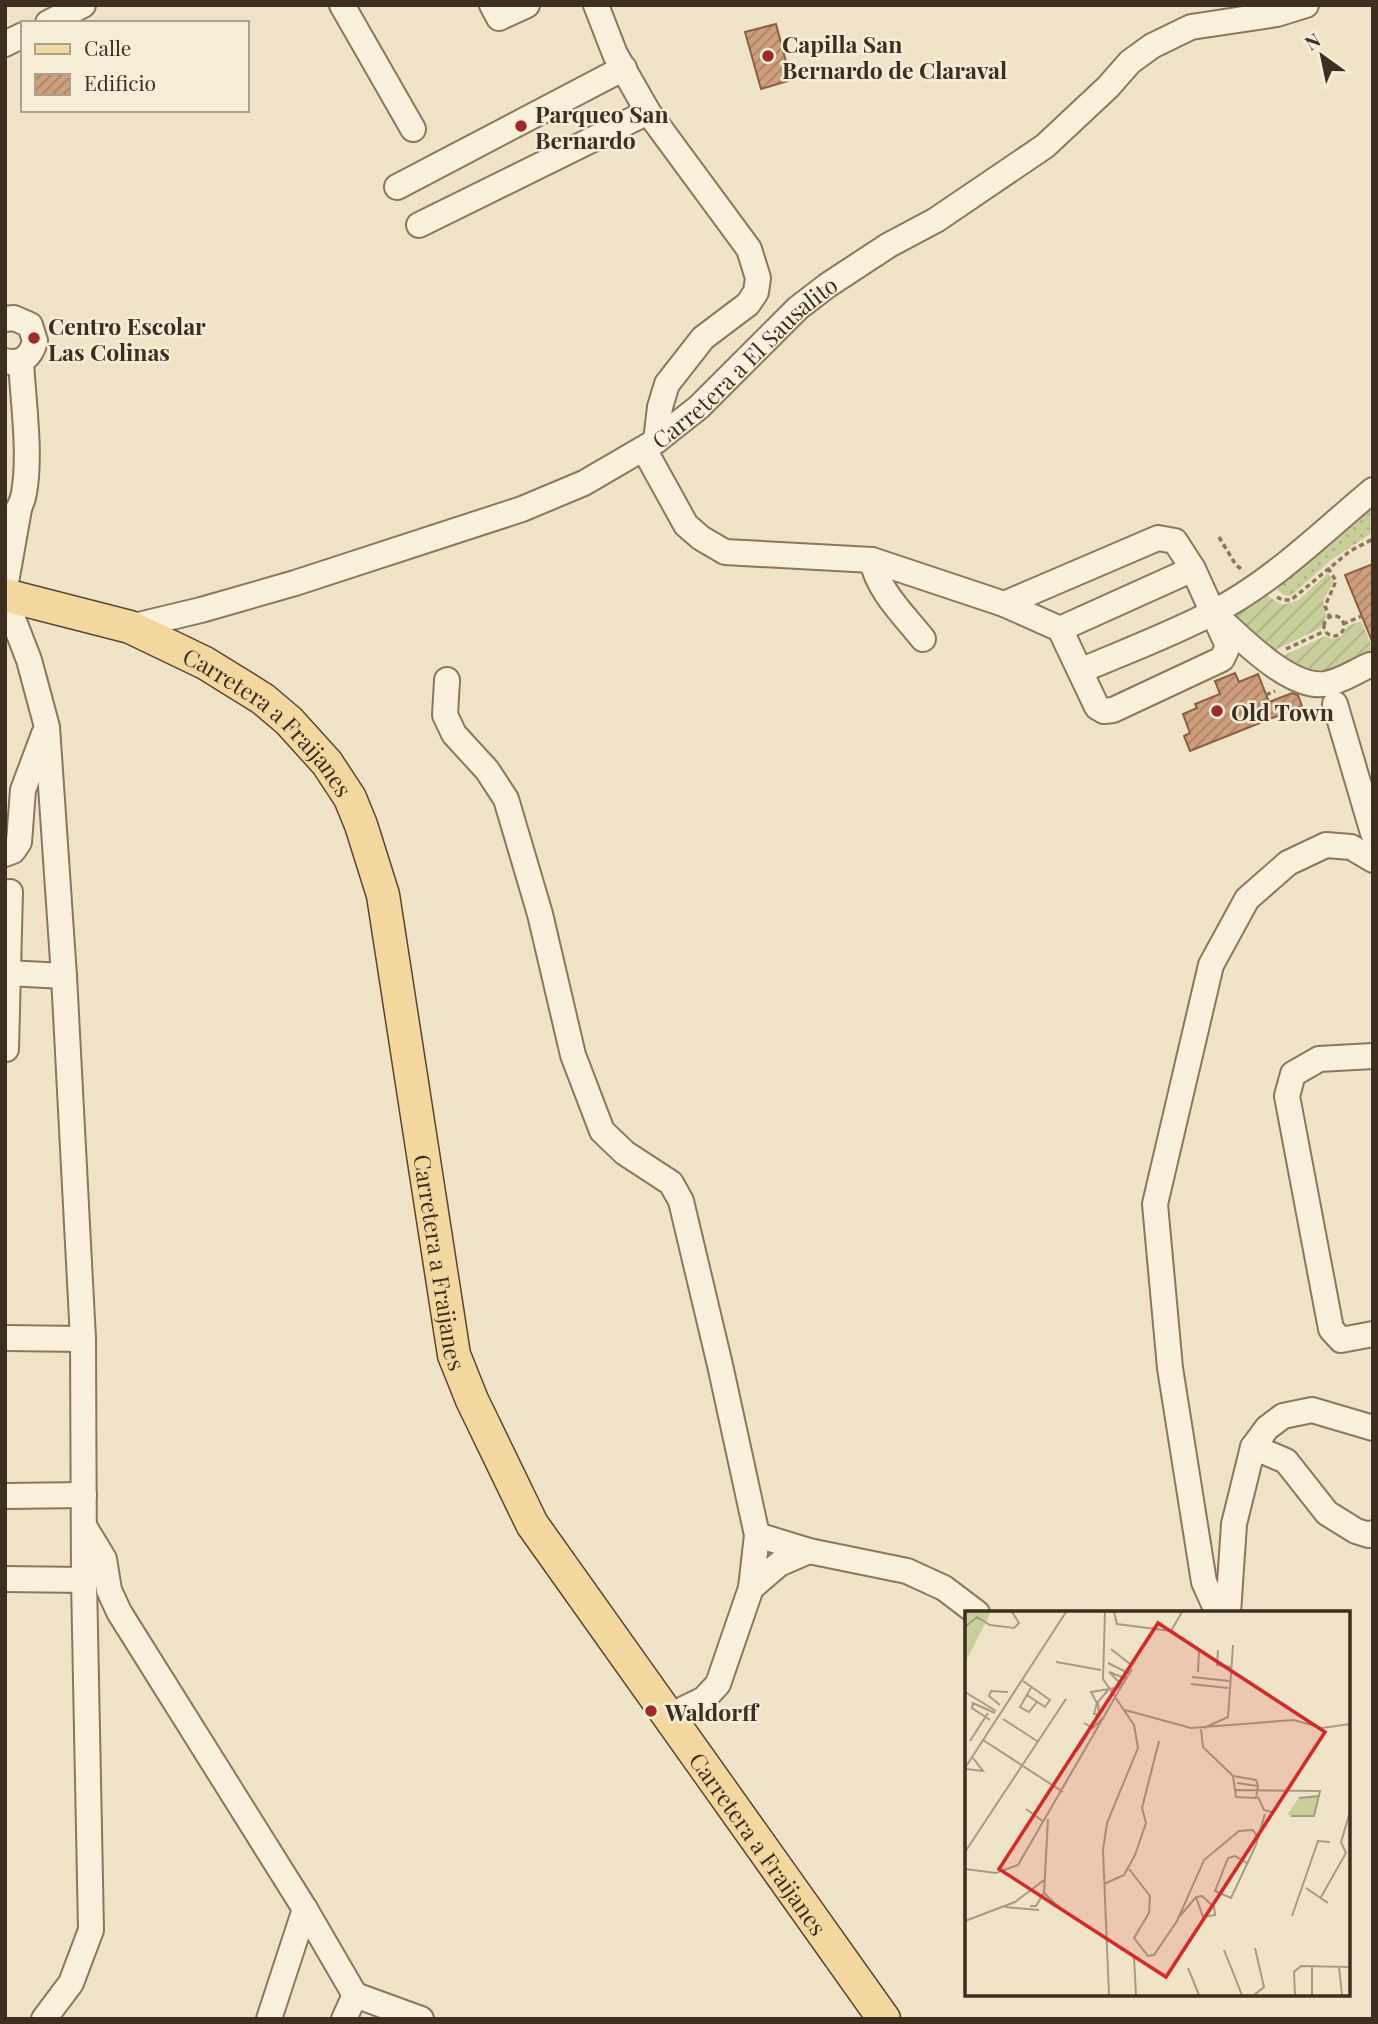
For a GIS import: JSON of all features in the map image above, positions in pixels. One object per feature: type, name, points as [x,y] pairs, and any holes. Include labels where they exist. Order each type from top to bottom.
[{"type":"main road","name":"Carretera a Fraijanes","points":[[5,596],[130,627],[205,663],[263,699],[289,721],[327,763],[350,798],[383,895],[454,1355],[472,1400],[532,1524],[884,2019]]},
{"type":"street","points":[[52,21],[83,5]]},
{"type":"street","points":[[342,5],[413,129]]},
{"type":"street","points":[[492,5],[499,18],[527,5]]},
{"type":"street","points":[[596,5],[619,61],[648,112],[749,249],[758,278],[756,292],[748,304],[704,338],[667,384],[660,407],[650,445],[686,525],[701,538],[725,552],[872,560],[1004,604],[1060,629],[1097,707],[1104,711],[1113,710],[1222,659],[1227,646],[1193,569],[1175,541],[1158,538],[1004,604]]},
{"type":"street","name":"Carretera a El Sausalito","points":[[130,627],[295,583],[522,509],[584,484],[650,445],[699,407],[798,308],[859,264],[936,219],[1045,146],[1108,87],[1130,62],[1152,46],[1191,27],[1277,14],[1306,5]]},
{"type":"street","points":[[5,44],[21,36]]},
{"type":"street","points":[[397,187],[619,61]]},
{"type":"street","points":[[419,225],[648,112]]},
{"type":"street","points":[[5,319],[22,320],[30,325],[35,341],[28,357],[13,361],[13,505],[5,588]]},
{"type":"street","points":[[1080,671],[1213,613],[1299,555],[1373,490]]},
{"type":"street","points":[[872,560],[874,572],[890,598],[923,639]]},
{"type":"street","points":[[1060,629],[1193,569]]},
{"type":"street","points":[[5,596],[29,660],[47,727],[64,976],[83,1339],[84,1580],[91,1930],[71,1983],[44,2019]]},
{"type":"street","points":[[1213,613],[1265,659],[1311,684],[1324,685],[1370,665]]},
{"type":"street","points":[[447,680],[445,715],[454,734],[487,770],[506,799],[540,914],[573,1055],[603,1131],[625,1153],[671,1183],[681,1201],[757,1535],[751,1588],[718,1684],[704,1699],[669,1716]]},
{"type":"street","points":[[1335,704],[1373,833]]},
{"type":"street","points":[[5,854],[13,851],[19,842],[23,790],[47,727]]},
{"type":"street","points":[[1216,1611],[1204,1582],[1170,1368],[1155,1204],[1211,965],[1247,899],[1288,863],[1326,845],[1351,847],[1373,860]]},
{"type":"street","points":[[6,1049],[10,892]]},
{"type":"street","points":[[7,973],[64,976]]},
{"type":"street","points":[[1373,1056],[1320,1059],[1293,1073],[1287,1096],[1331,1329],[1340,1340],[1373,1334]]},
{"type":"street","points":[[5,1338],[83,1339]]},
{"type":"street","points":[[1228,1611],[1234,1524],[1253,1447],[1266,1428],[1283,1416],[1312,1410],[1373,1428]]},
{"type":"street","points":[[1253,1447],[1286,1461],[1327,1513],[1356,1531],[1369,1535],[1373,1533]]},
{"type":"street","points":[[5,1496],[84,1495]]},
{"type":"street","points":[[84,1526],[104,1559],[109,1590],[119,1612],[305,1909],[355,1995],[421,2019]]},
{"type":"street","points":[[757,1535],[809,1551],[907,1571],[944,1587],[974,1611]]},
{"type":"street","points":[[751,1588],[779,1564],[809,1551]]},
{"type":"street","points":[[5,1579],[84,1580]]},
{"type":"street","points":[[269,2019],[305,1909]]},
{"type":"street","points":[[344,2019],[355,1995]]},
{"type":"path","points":[[1219,537],[1236,565],[1282,600],[1291,600],[1350,551],[1373,539]]},
{"type":"path","points":[[1328,568],[1336,581],[1325,606],[1330,618]]},
{"type":"path","points":[[1343,624],[1362,617]]},
{"type":"path","points":[[1330,618],[1339,619],[1343,624],[1343,630],[1338,635],[1332,636],[1325,631],[1325,622],[1330,618]]},
{"type":"path","points":[[1265,659],[1325,631]]},
{"type":"green space","points":[[1373,498],[1373,532],[1330,561],[1291,596],[1284,595],[1271,584]]},
{"type":"green space","points":[[1328,573],[1333,582],[1323,601],[1326,616],[1321,628],[1269,653],[1225,614],[1260,591],[1282,605],[1299,600]]},
{"type":"green space","points":[[1361,621],[1373,649],[1373,660],[1323,679],[1277,659],[1325,636],[1332,639],[1340,637],[1347,626]]},
{"type":"building","name":"Capilla San Bernardo de Claraval","points":[[776,24],[791,80],[761,89],[745,32]]},
{"type":"building","points":[[1373,564],[1373,641],[1372,641],[1345,575]]},
{"type":"building","name":"Old Town","points":[[1235,673],[1239,682],[1258,674],[1269,702],[1292,693],[1298,695],[1302,706],[1190,751],[1184,736],[1190,733],[1183,714],[1197,708],[1195,704],[1220,694],[1215,681]]},
{"type":"place","name":"Capilla San Bernardo de Claraval","points":[[768,56]]},
{"type":"place","name":"Parqueo San Bernardo","points":[[521,126]]},
{"type":"place","name":"Centro Escolar Las Colinas","points":[[34,338]]},
{"type":"place","name":"Old Town","points":[[1217,711]]},
{"type":"place","name":"Waldorff","points":[[651,1711]]}]
